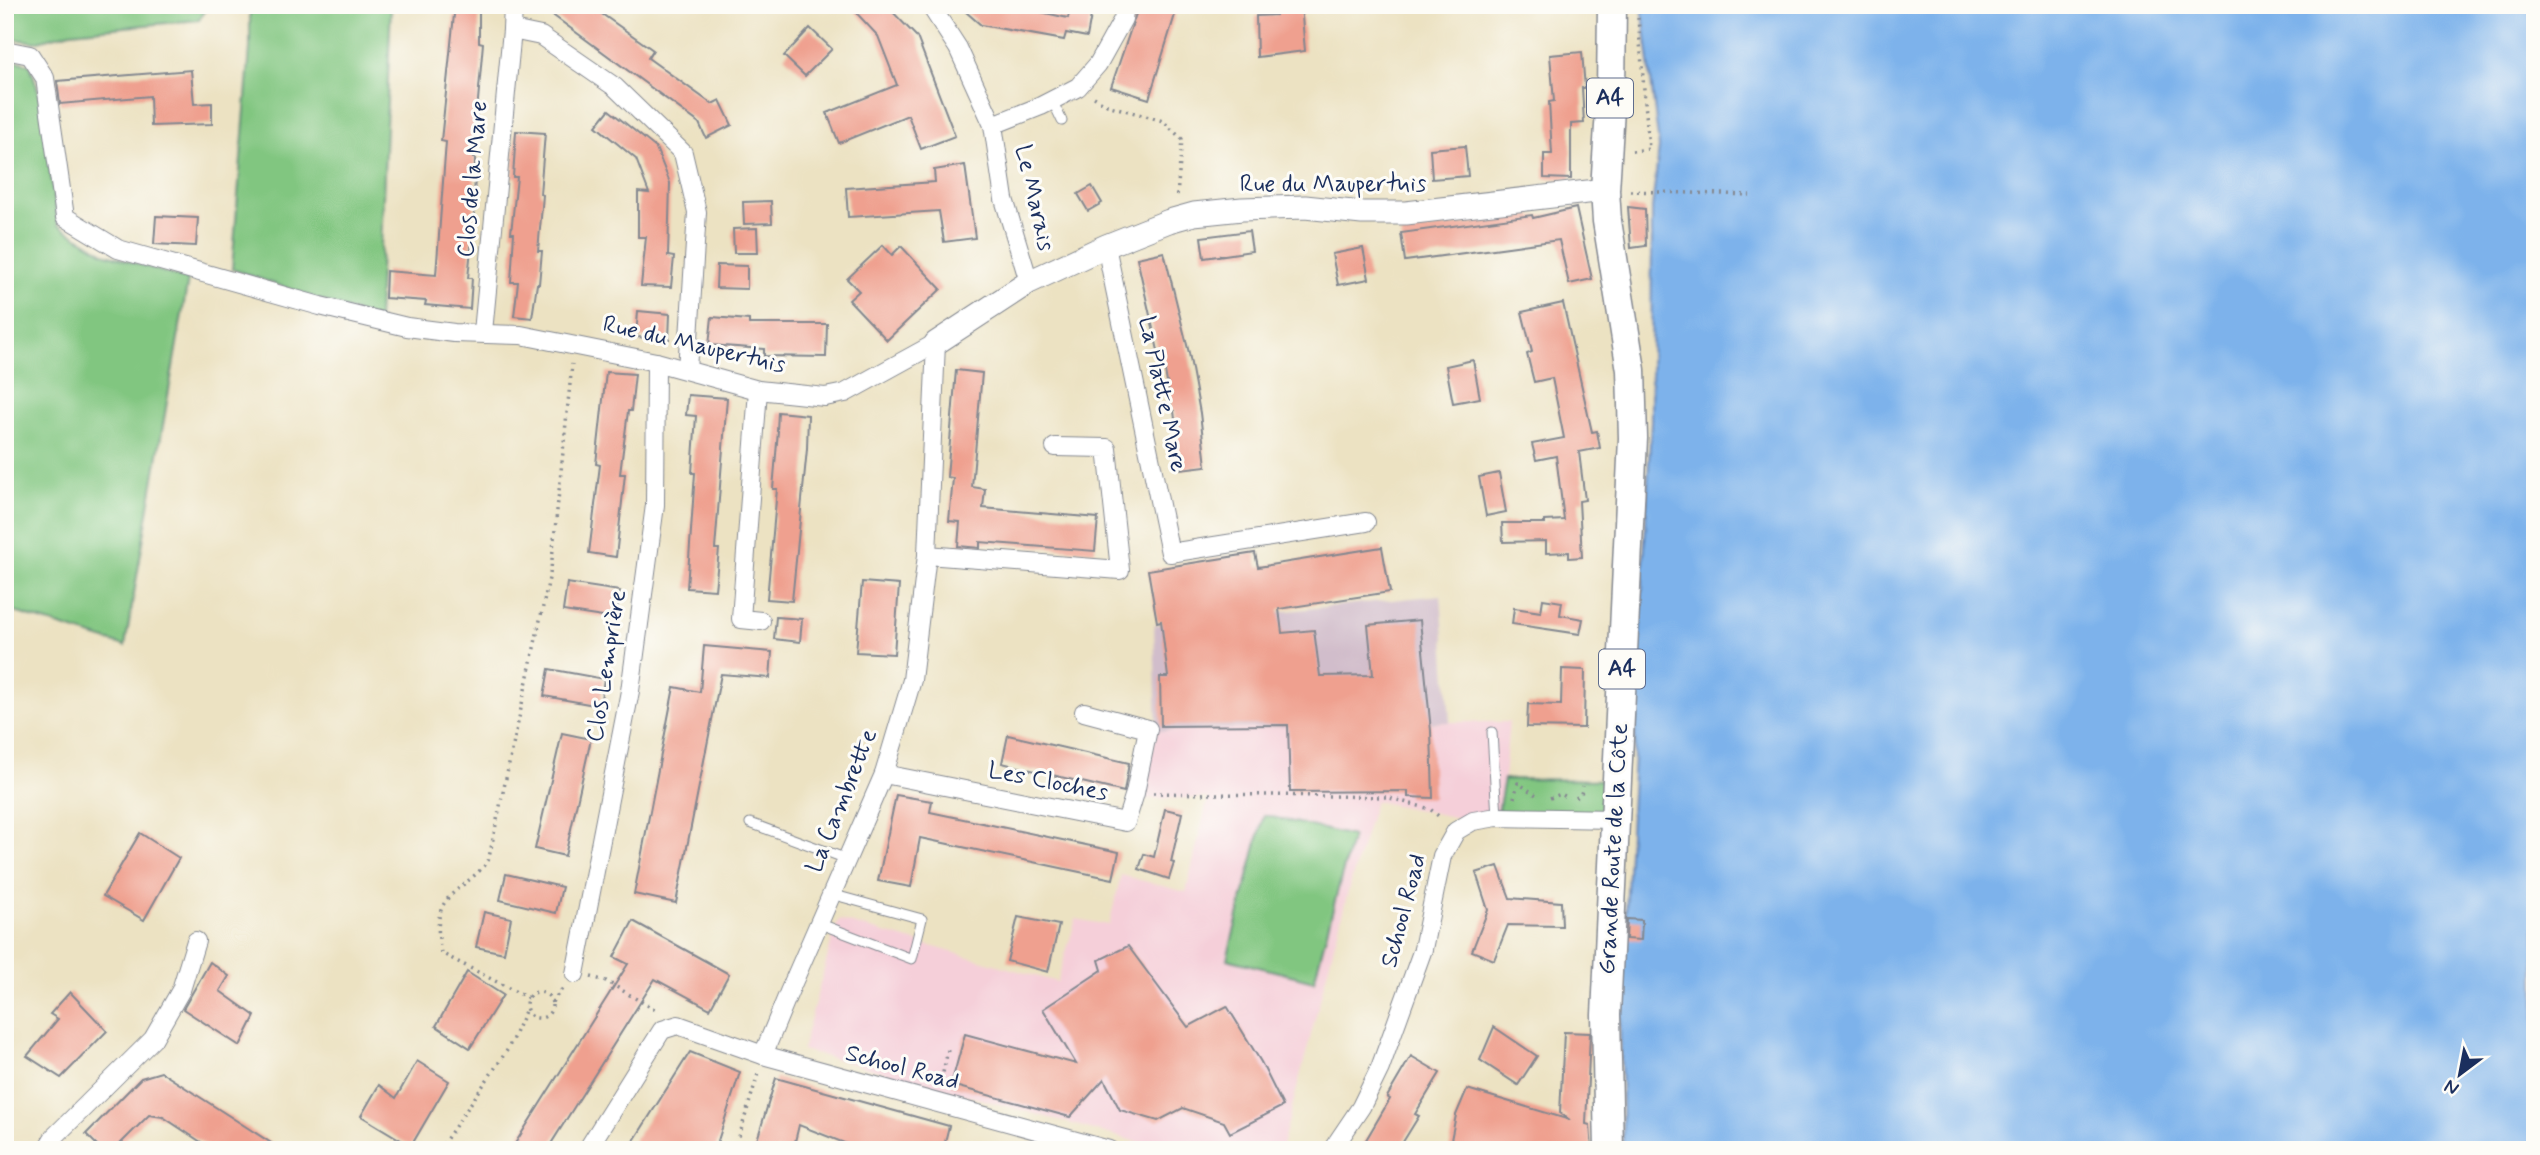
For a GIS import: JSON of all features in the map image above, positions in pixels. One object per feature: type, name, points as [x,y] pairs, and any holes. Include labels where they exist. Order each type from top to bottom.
[{"type":"main road","name":"Grande Route de la Côte","points":[[1609,1150],[1606,1015],[1632,424],[1631,370],[1607,221],[1605,190],[1605,154],[1611,93],[1612,5]]},
{"type":"street","name":"Clos de la Mare","points":[[483,332],[513,5]]},
{"type":"street","name":"Le Marais","points":[[930,5],[958,48],[993,125],[1004,199],[1029,282]]},
{"type":"street","name":"Le Marais","points":[[993,125],[1078,87],[1098,64],[1123,19],[1125,5]]},
{"type":"street","points":[[512,30],[541,36],[615,87],[683,153],[697,212],[687,370]]},
{"type":"street","name":"Rue du Maupertuis","points":[[5,50],[30,55],[45,78],[65,217],[118,249],[320,306],[407,327],[454,333],[521,335],[656,362],[758,390],[825,397],[845,393],[936,343],[1029,282],[1106,246],[1194,214],[1305,207],[1362,213],[1406,213],[1605,190]]},
{"type":"street","name":"La Platte Mare","points":[[1106,246],[1170,553],[1366,522]]},
{"type":"street","name":"La Cambrette","points":[[764,1055],[818,923],[884,774],[912,680],[926,555],[936,343]]},
{"type":"street","name":"Clos Lemprière","points":[[575,974],[630,691],[655,505],[656,362]]},
{"type":"street","points":[[758,390],[741,619],[761,621]]},
{"type":"street","points":[[926,555],[1120,570],[1107,448],[1055,447]]},
{"type":"street","name":"Les Cloches","points":[[884,774],[1126,822],[1148,729],[1084,712]]},
{"type":"street","name":"School Road","points":[[1332,1150],[1361,1107],[1380,1068],[1423,949],[1442,856],[1456,831],[1473,821],[1506,817],[1615,819]]},
{"type":"street","points":[[46,1150],[54,1137],[153,1039],[181,990],[196,941]]},
{"type":"street","points":[[587,1150],[662,1030],[678,1025]]},
{"type":"street","name":"School Road","points":[[678,1025],[764,1055],[1109,1150]]},
{"type":"lane","points":[[1052,100],[1062,121]]},
{"type":"lane","points":[[1492,732],[1506,817]]},
{"type":"lane","points":[[750,823],[847,859]]},
{"type":"lane","points":[[818,923],[912,959],[922,919],[831,894]]},
{"type":"path","points":[[1605,154],[1649,149],[1637,5]]},
{"type":"path","points":[[1078,87],[1107,105],[1163,121],[1182,139],[1178,191],[1169,221]]},
{"type":"path","points":[[1605,190],[1750,195]]},
{"type":"path","points":[[528,998],[440,953],[436,928],[446,897],[477,874],[488,862],[551,569],[576,345]]},
{"type":"path","points":[[1506,817],[1518,783],[1536,796],[1548,799],[1561,794],[1570,799],[1577,798],[1583,786]]},
{"type":"path","points":[[1135,793],[1386,796],[1430,808],[1456,831]]},
{"type":"path","points":[[526,1009],[532,1016],[544,1017],[551,1011],[552,1002],[575,974],[606,981],[678,1025]]},
{"type":"path","points":[[528,998],[539,992],[547,995],[552,1002]]},
{"type":"path","points":[[439,1150],[508,1049],[526,1009],[528,998]]},
{"type":"path","points":[[937,1102],[948,1050]]},
{"type":"path","points":[[735,1150],[764,1055]]},
{"type":"shaded area","points":[[1441,595],[1450,722],[1157,731],[1154,625]]},
{"type":"shaded area","points":[[1509,722],[1504,779],[1497,817],[1473,821],[1375,801],[1348,892],[1281,1150],[1167,1150],[802,1050],[839,920],[1057,982],[1076,919],[1109,925],[1121,875],[1186,892],[1208,798],[1140,799],[1157,731]]},
{"type":"green space","points":[[5,5],[208,5],[199,20],[71,32],[35,42],[5,38]]},
{"type":"green space","points":[[250,5],[391,5],[378,320],[232,269],[250,48]]},
{"type":"green space","points":[[5,57],[30,65],[39,93],[58,225],[104,253],[188,280],[125,646],[5,609]]},
{"type":"green space","points":[[1504,779],[1616,780],[1615,819],[1497,817]]},
{"type":"green space","points":[[1264,815],[1352,836],[1314,981],[1227,959]]},
{"type":"water","points":[[1642,5],[2535,5],[2535,1150],[1623,1150],[1620,1028],[1651,421],[1652,208],[1659,147]]},
{"type":"building","points":[[455,5],[479,5],[479,42],[483,43],[473,158],[474,220],[468,278],[472,278],[470,309],[425,305],[426,301],[385,298],[386,271],[436,275],[446,142],[441,141]]},
{"type":"building","points":[[539,5],[608,5],[602,14],[653,50],[648,58],[712,104],[720,100],[732,125],[706,138],[699,123]]},
{"type":"building","points":[[849,5],[886,5],[917,37],[955,136],[921,149],[908,115],[839,143],[827,113],[897,85],[878,36]]},
{"type":"building","points":[[958,5],[1009,5],[1068,18],[1071,5],[1093,5],[1087,37],[1066,33],[1064,40],[981,25]]},
{"type":"building","points":[[1139,5],[1178,5],[1149,99],[1111,87]]},
{"type":"building","points":[[1275,5],[1301,5],[1305,51],[1257,57],[1256,16],[1276,15]]},
{"type":"building","points":[[810,28],[832,49],[805,76],[784,56]]},
{"type":"building","points":[[1582,52],[1584,123],[1571,124],[1571,179],[1544,178],[1544,154],[1552,154],[1549,102],[1554,101],[1550,55]]},
{"type":"building","points":[[191,70],[194,104],[212,103],[212,124],[151,126],[150,96],[60,104],[57,81]]},
{"type":"building","points":[[609,110],[656,148],[670,183],[668,256],[674,257],[671,287],[641,286],[646,237],[638,237],[638,192],[649,193],[636,159],[596,126]]},
{"type":"building","points":[[516,131],[545,133],[538,251],[542,251],[532,318],[514,316],[518,282],[511,282],[514,233],[511,233],[517,177],[513,177]]},
{"type":"building","points":[[1465,146],[1468,176],[1432,179],[1430,149]]},
{"type":"building","points":[[965,165],[975,238],[944,242],[939,211],[848,217],[846,188],[935,182],[934,170]]},
{"type":"building","points":[[1092,186],[1102,203],[1088,211],[1078,194]]},
{"type":"building","points":[[771,201],[772,223],[744,224],[743,202]]},
{"type":"building","points":[[1628,207],[1645,209],[1646,246],[1631,248]]},
{"type":"building","points":[[1576,208],[1592,279],[1569,284],[1559,240],[1405,261],[1401,233],[1532,215],[1533,218]]},
{"type":"building","points":[[156,216],[198,218],[196,246],[154,244]]},
{"type":"building","points":[[757,228],[758,253],[734,253],[733,229]]},
{"type":"building","points":[[1249,231],[1252,251],[1204,258],[1201,237]]},
{"type":"building","points":[[883,245],[892,255],[901,246],[941,289],[887,340],[849,300],[859,291],[847,279]]},
{"type":"building","points":[[1363,248],[1369,279],[1338,285],[1332,254]]},
{"type":"building","points":[[1164,252],[1189,353],[1206,466],[1181,469],[1174,411],[1137,258]]},
{"type":"building","points":[[717,265],[747,266],[747,289],[716,288]]},
{"type":"building","points":[[1563,303],[1592,432],[1597,431],[1600,448],[1579,452],[1585,500],[1579,501],[1582,557],[1569,558],[1569,552],[1546,553],[1546,541],[1503,542],[1502,523],[1564,520],[1556,456],[1536,460],[1532,444],[1564,438],[1552,378],[1534,382],[1527,354],[1532,352],[1522,312]]},
{"type":"building","points":[[638,311],[670,314],[669,339],[636,337]]},
{"type":"building","points":[[712,317],[749,320],[749,324],[827,324],[826,357],[764,356],[764,349],[709,345]]},
{"type":"building","points":[[1473,360],[1480,398],[1453,403],[1446,366]]},
{"type":"building","points":[[956,370],[982,373],[972,487],[985,489],[983,508],[1098,518],[1095,551],[980,542],[980,548],[958,546],[960,522],[949,521],[953,478],[947,477]]},
{"type":"building","points":[[606,372],[635,374],[620,474],[625,474],[616,557],[589,553],[600,465],[596,464]]},
{"type":"building","points":[[688,395],[727,398],[715,549],[719,549],[715,590],[687,588],[696,416],[686,415]]},
{"type":"building","points":[[778,412],[808,415],[792,601],[767,599],[777,489],[773,489]]},
{"type":"building","points":[[1499,473],[1506,512],[1486,516],[1479,477]]},
{"type":"building","points":[[1382,547],[1390,592],[1279,609],[1282,633],[1314,630],[1320,676],[1373,675],[1368,625],[1420,620],[1431,731],[1433,798],[1408,797],[1408,791],[1290,792],[1288,725],[1161,726],[1160,677],[1168,677],[1161,621],[1157,622],[1148,570],[1255,553],[1258,567]]},
{"type":"building","points":[[862,582],[899,585],[894,654],[856,652]]},
{"type":"building","points":[[567,583],[620,591],[616,619],[563,611]]},
{"type":"building","points":[[1543,599],[1562,602],[1560,615],[1583,619],[1580,634],[1512,624],[1514,608],[1541,612]]},
{"type":"building","points":[[776,617],[802,619],[800,642],[774,639]]},
{"type":"building","points":[[704,646],[772,652],[770,678],[721,674],[676,903],[634,894],[674,687],[700,692]]},
{"type":"building","points":[[549,669],[604,679],[600,706],[544,696]]},
{"type":"building","points":[[1562,669],[1585,670],[1584,728],[1527,727],[1528,704],[1561,705]]},
{"type":"building","points":[[562,733],[591,739],[565,856],[535,849]]},
{"type":"building","points":[[1008,735],[1129,763],[1124,792],[1002,763]]},
{"type":"building","points":[[896,795],[932,801],[930,812],[1119,852],[1113,879],[920,838],[911,887],[878,881]]},
{"type":"building","points":[[1165,809],[1182,813],[1169,879],[1139,869],[1144,854],[1154,857]]},
{"type":"building","points":[[140,833],[179,858],[144,920],[103,896]]},
{"type":"building","points":[[1498,866],[1510,898],[1561,902],[1562,926],[1508,925],[1494,960],[1472,951],[1488,910],[1476,873]]},
{"type":"building","points":[[506,874],[562,887],[556,913],[500,900]]},
{"type":"building","points":[[484,912],[511,918],[504,953],[476,947]]},
{"type":"building","points":[[1018,917],[1059,925],[1048,972],[1007,961]]},
{"type":"building","points":[[1627,919],[1642,920],[1641,940],[1626,939]]},
{"type":"building","points":[[633,921],[729,974],[710,1009],[655,979],[547,1150],[511,1150],[628,964],[614,957]]},
{"type":"building","points":[[1128,946],[1188,1027],[1227,1006],[1261,1062],[1283,1106],[1230,1133],[1224,1122],[1183,1108],[1158,1121],[1120,1110],[1104,1079],[1070,1117],[951,1085],[965,1034],[1076,1064],[1043,1009],[1102,970],[1099,960]]},
{"type":"building","points":[[210,962],[229,976],[220,991],[255,1016],[240,1046],[183,1009]]},
{"type":"building","points":[[467,972],[503,995],[470,1048],[436,1026]]},
{"type":"building","points":[[70,992],[107,1031],[61,1078],[27,1056],[58,1019],[50,1014]]},
{"type":"building","points":[[1494,1027],[1537,1056],[1518,1085],[1480,1060]]},
{"type":"building","points":[[1564,1032],[1590,1033],[1586,1124],[1590,1125],[1592,1150],[1449,1150],[1456,1115],[1467,1089],[1570,1120],[1560,1113]]},
{"type":"building","points":[[690,1052],[740,1072],[715,1150],[628,1150]]},
{"type":"building","points":[[1411,1056],[1440,1073],[1415,1114],[1419,1116],[1398,1150],[1360,1150],[1390,1099],[1387,1097]]},
{"type":"building","points":[[417,1061],[449,1081],[411,1146],[361,1116],[379,1085],[396,1098]]},
{"type":"building","points":[[161,1072],[282,1150],[213,1150],[163,1117],[149,1115],[114,1150],[102,1150],[86,1134],[141,1078]]},
{"type":"building","points":[[776,1078],[949,1126],[943,1150],[862,1150],[799,1125],[793,1150],[754,1150]]}]
